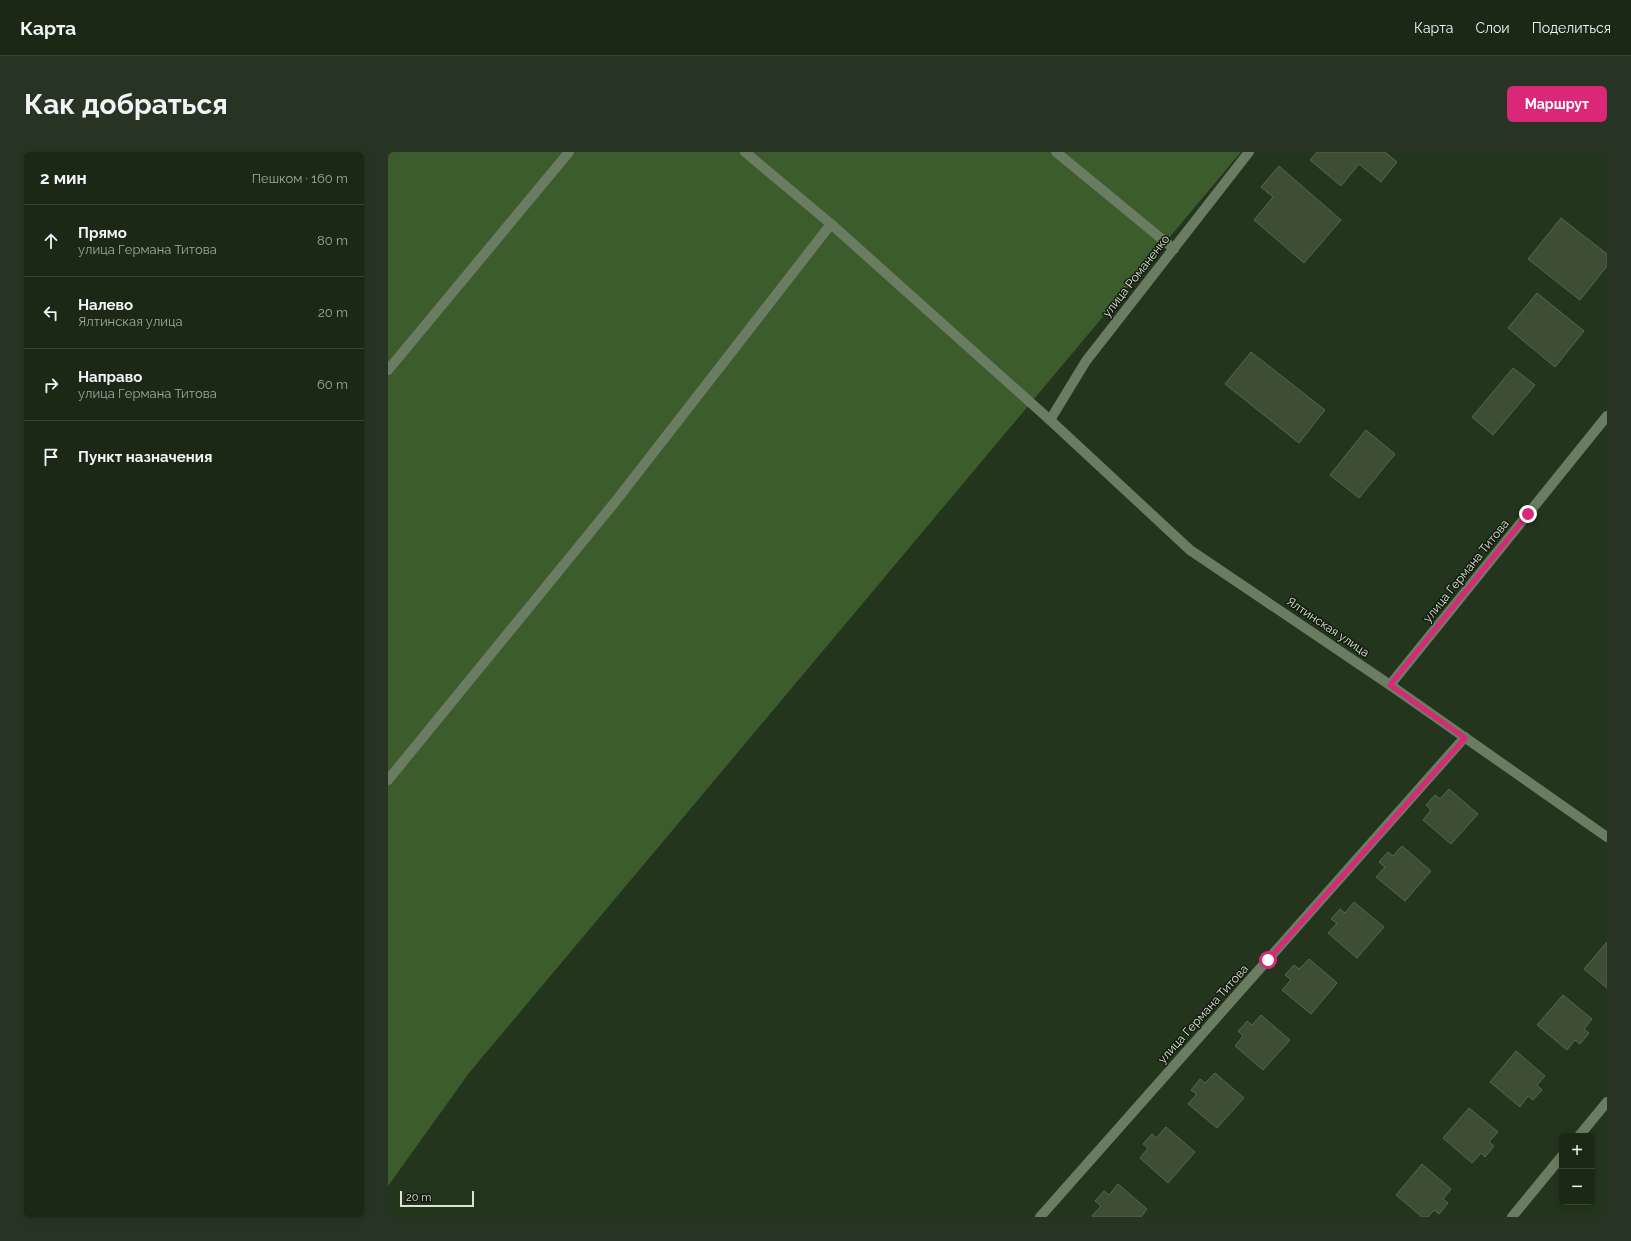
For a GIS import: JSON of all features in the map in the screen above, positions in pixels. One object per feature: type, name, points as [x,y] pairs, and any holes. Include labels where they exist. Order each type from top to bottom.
[{"type":"street","points":[[388,370],[569,152]]},
{"type":"street","name":"Ялтинская улица","points":[[746,152],[831,224],[1050,420],[1190,550],[1390,685],[1607,837]]},
{"type":"street","points":[[1056,152],[1174,249]]},
{"type":"street","name":"улица Романенко","points":[[1050,420],[1086,360],[1249,152]]},
{"type":"street","points":[[388,780],[615,502],[831,224]]},
{"type":"street","name":"улица Германа Титова","points":[[1390,685],[1607,416]]},
{"type":"street","name":"улица Германа Титова","points":[[1040,1217],[1465,738]]},
{"type":"street","points":[[1581,1133],[1607,1102]]},
{"type":"street","points":[[1512,1217],[1559,1160]]},
{"type":"green space","points":[[388,152],[1241,152],[469,1073],[388,1186]]},
{"type":"building","points":[[1317,152],[1385,152],[1397,162],[1381,182],[1359,164],[1341,186],[1310,160]]},
{"type":"building","points":[[1279,166],[1341,220],[1304,263],[1254,220],[1273,197],[1261,187]]},
{"type":"building","points":[[1561,218],[1607,254],[1607,266],[1580,300],[1528,259]]},
{"type":"building","points":[[1537,293],[1584,331],[1555,367],[1508,328]]},
{"type":"building","points":[[1251,352],[1325,410],[1299,443],[1225,384]]},
{"type":"building","points":[[1513,368],[1535,385],[1493,435],[1472,417]]},
{"type":"building","points":[[1366,430],[1395,454],[1359,498],[1330,475]]},
{"type":"building","points":[[1449,789],[1478,814],[1451,844],[1423,820],[1431,810],[1426,805],[1435,795],[1440,799]]},
{"type":"building","points":[[1402,846],[1431,871],[1405,901],[1376,877],[1385,867],[1379,862],[1388,852],[1393,856]]},
{"type":"building","points":[[1354,902],[1384,927],[1357,958],[1328,933],[1337,923],[1331,919],[1340,909],[1345,913]]},
{"type":"building","points":[[1607,942],[1607,988],[1584,969]]},
{"type":"building","points":[[1309,959],[1337,983],[1311,1014],[1282,990],[1291,980],[1285,975],[1294,965],[1299,969]]},
{"type":"building","points":[[1563,995],[1592,1019],[1584,1029],[1589,1033],[1580,1044],[1575,1040],[1567,1050],[1537,1025]]},
{"type":"building","points":[[1261,1015],[1290,1040],[1263,1070],[1235,1046],[1243,1036],[1238,1031],[1247,1021],[1252,1025]]},
{"type":"building","points":[[1516,1051],[1545,1076],[1537,1085],[1542,1090],[1533,1100],[1528,1096],[1520,1107],[1490,1082]]},
{"type":"building","points":[[1215,1073],[1244,1098],[1217,1128],[1188,1104],[1197,1094],[1191,1090],[1200,1079],[1205,1083]]},
{"type":"building","points":[[1469,1108],[1498,1132],[1489,1142],[1494,1146],[1485,1157],[1481,1153],[1472,1163],[1443,1138]]},
{"type":"building","points":[[1166,1127],[1195,1152],[1168,1183],[1140,1158],[1148,1148],[1143,1144],[1152,1134],[1156,1138]]},
{"type":"building","points":[[1422,1164],[1451,1189],[1443,1199],[1448,1203],[1439,1214],[1434,1210],[1428,1217],[1422,1217],[1396,1195]]},
{"type":"building","points":[[1118,1184],[1147,1209],[1141,1217],[1092,1216],[1101,1206],[1095,1201],[1104,1191],[1109,1195]]},
{"type":"route","points":[[1268,960],[1465,738],[1390,685],[1528,514]]}]
